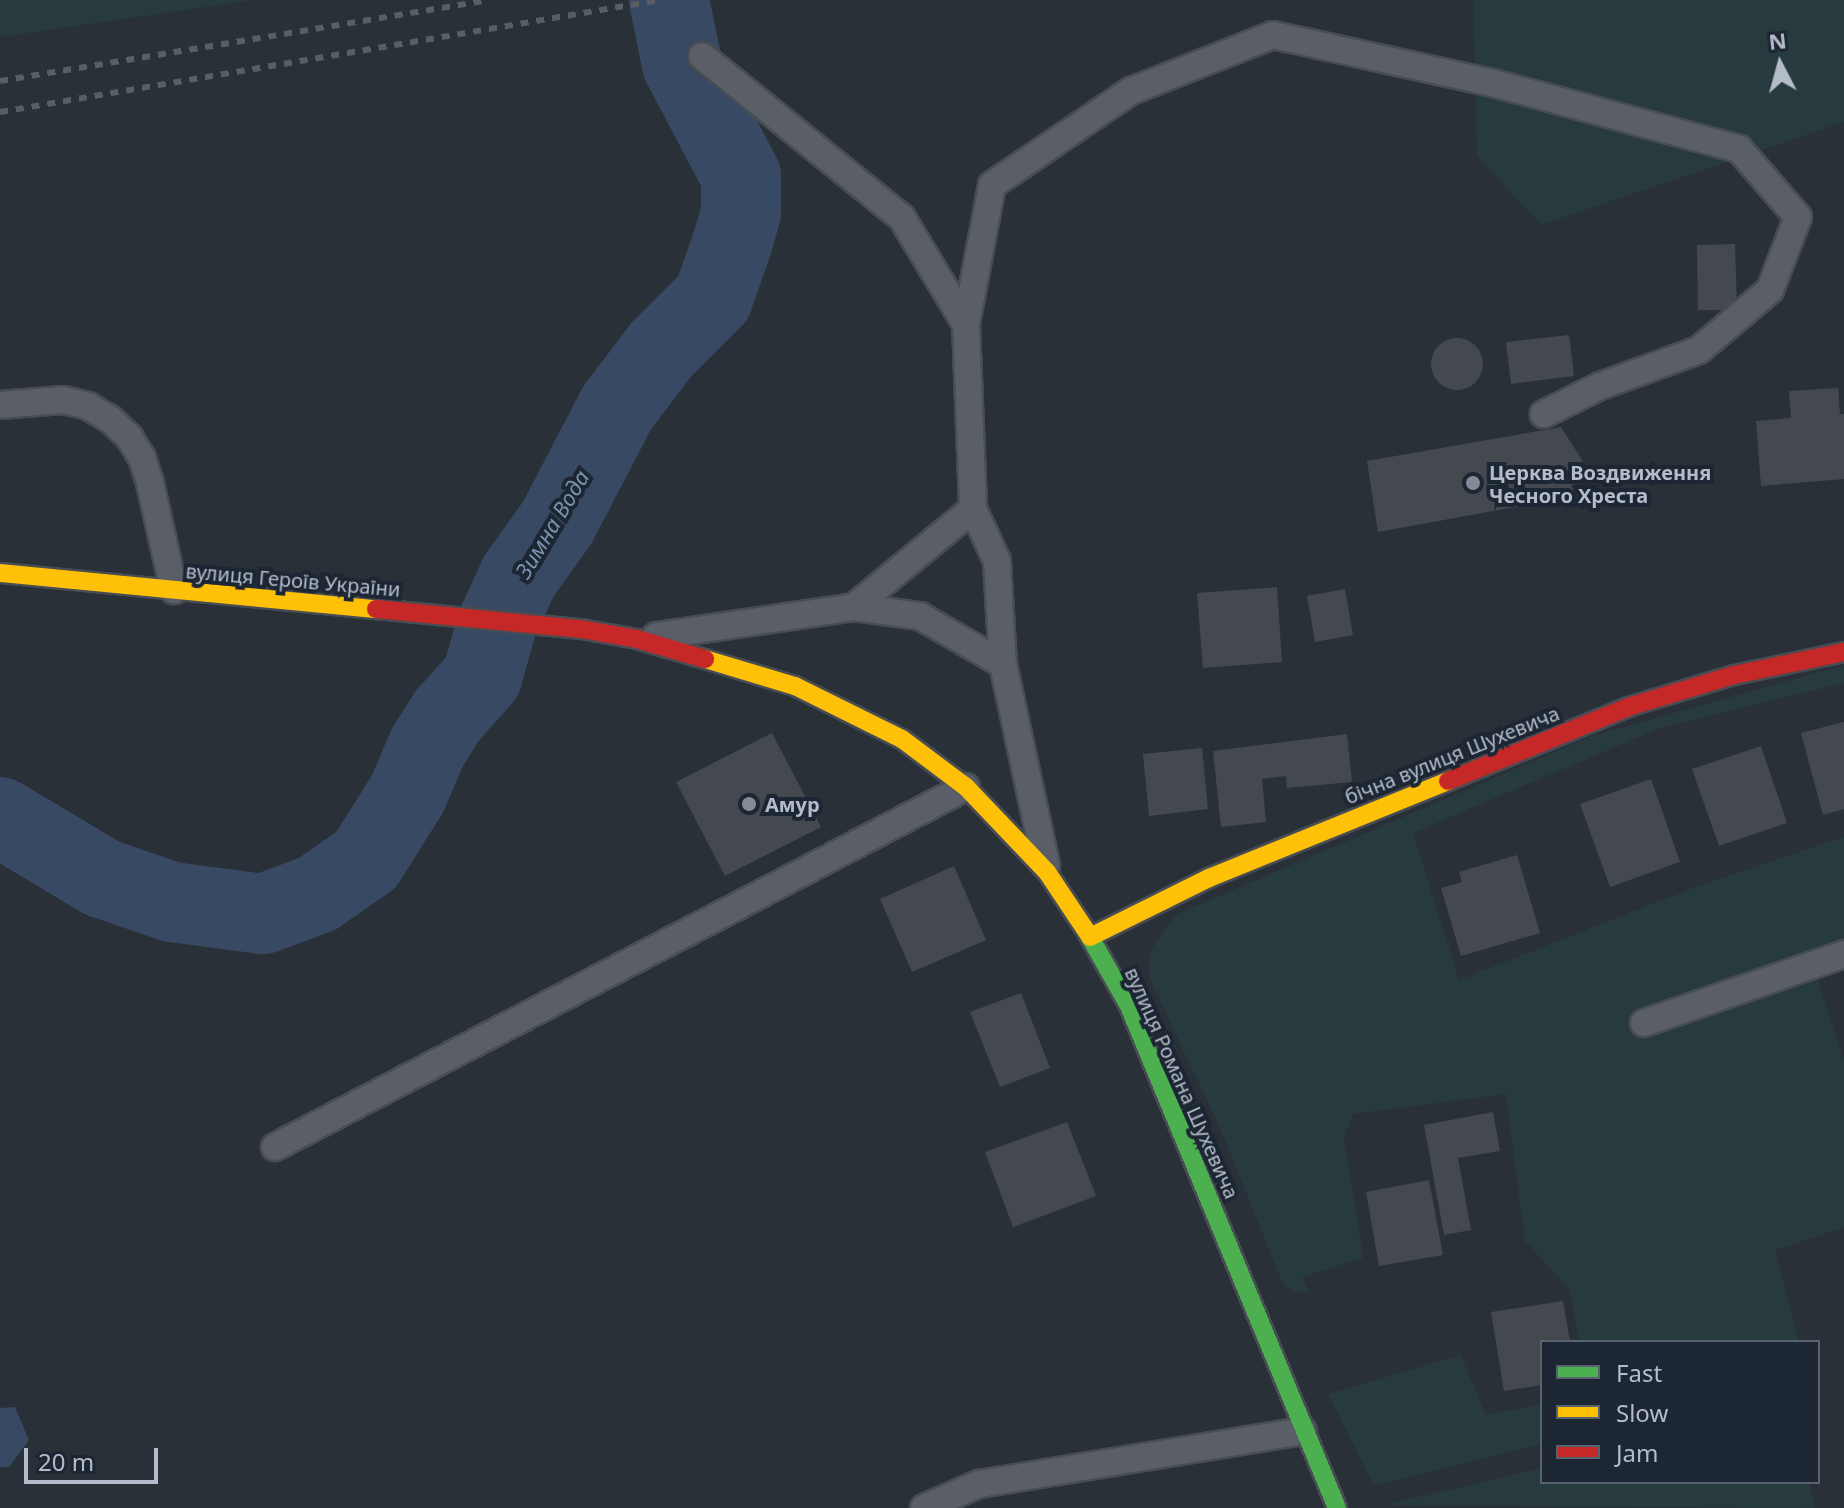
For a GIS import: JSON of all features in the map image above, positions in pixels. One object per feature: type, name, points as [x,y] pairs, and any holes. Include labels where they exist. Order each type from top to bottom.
[{"type":"main road","name":"вулиця Героїв України","points":[[0,573],[581,629]]},
{"type":"main road","name":"вулиця Романа Шухевича","points":[[581,629],[637,639],[795,686],[902,739],[966,787],[1047,872],[1090,937],[1129,1006],[1337,1508]]},
{"type":"main road","name":"бічна вулиця Шухевича","points":[[1090,937],[1209,878],[1628,707],[1734,675],[1844,652]]},
{"type":"lane","points":[[1047,872],[1003,664],[997,561],[973,509],[966,324],[992,185],[1131,91],[1273,35],[1489,82],[1739,149],[1798,217],[1770,290],[1699,350],[1600,386],[1544,414]]},
{"type":"lane","points":[[702,56],[902,218],[966,324]]},
{"type":"lane","points":[[0,405],[63,400],[88,406],[110,419],[129,437],[146,471],[174,590]]},
{"type":"lane","points":[[854,607],[973,509]]},
{"type":"lane","points":[[637,639],[854,607],[920,616],[1003,664]]},
{"type":"lane","points":[[275,1147],[966,787]]},
{"type":"lane","points":[[1644,1023],[1844,954]]},
{"type":"lane","points":[[924,1508],[979,1484],[1303,1431]]},
{"type":"green space","points":[[0,0],[254,0],[0,37]]},
{"type":"green space","points":[[1473,0],[1844,0],[1844,122],[1541,225],[1477,156]]},
{"type":"green space","points":[[1844,665],[1844,683],[1660,728],[1413,833],[1459,980],[1695,887],[1844,837],[1844,940],[1631,1015],[1639,1037],[1817,977],[1844,1059],[1844,1227],[1775,1250],[1798,1340],[1579,1340],[1570,1290],[1525,1241],[1506,1094],[1353,1114],[1344,1137],[1363,1258],[1302,1277],[1309,1292],[1298,1293],[1284,1286],[1219,1126],[1149,977],[1150,951],[1175,915],[1589,737]]},
{"type":"green space","points":[[1461,1355],[1486,1415],[1540,1404],[1540,1444],[1374,1486],[1328,1394]]},
{"type":"green space","points":[[1540,1468],[1540,1484],[1809,1484],[1815,1508],[1384,1505]]},
{"type":"water","points":[[15,1407],[29,1440],[9,1467],[0,1467],[0,1408]]},
{"type":"building","points":[[1735,244],[1737,310],[1698,310],[1697,245]]},
{"type":"building","points":[[1569,335],[1574,376],[1511,384],[1506,342]]},
{"type":"building","points":[[1457,338],[1476,345],[1483,364],[1476,383],[1457,390],[1438,383],[1431,364],[1438,345]]},
{"type":"building","points":[[1838,388],[1840,414],[1844,414],[1844,479],[1761,486],[1756,421],[1791,418],[1789,391]]},
{"type":"building","name":"Церква Воздвиження Чесного Хреста","points":[[1561,427],[1582,460],[1573,491],[1565,498],[1378,532],[1367,461]]},
{"type":"building","points":[[1277,587],[1282,662],[1203,668],[1197,593]]},
{"type":"building","points":[[1345,589],[1353,635],[1315,642],[1307,596]]},
{"type":"building","points":[[1844,722],[1844,809],[1823,815],[1801,733]]},
{"type":"building","name":"Амур","points":[[772,733],[821,827],[725,876],[676,782]]},
{"type":"building","points":[[1347,734],[1352,782],[1287,788],[1286,776],[1262,779],[1266,822],[1221,827],[1213,751]]},
{"type":"building","points":[[1761,746],[1787,823],[1719,846],[1692,769]]},
{"type":"building","points":[[1202,748],[1208,809],[1149,816],[1143,754]]},
{"type":"building","points":[[1651,779],[1680,862],[1610,887],[1580,804]]},
{"type":"building","points":[[1517,855],[1540,933],[1461,956],[1441,888],[1462,882],[1459,872]]},
{"type":"building","points":[[954,866],[986,940],[912,972],[880,899]]},
{"type":"building","points":[[1021,993],[1050,1068],[1000,1087],[970,1012]]},
{"type":"building","points":[[1493,1112],[1500,1151],[1458,1158],[1471,1230],[1444,1235],[1424,1125]]},
{"type":"building","points":[[1067,1122],[1096,1196],[1013,1227],[985,1152]]},
{"type":"building","points":[[1429,1180],[1443,1255],[1379,1266],[1366,1192]]},
{"type":"building","points":[[1563,1301],[1570,1340],[1540,1340],[1540,1385],[1504,1391],[1491,1312]]},
{"type":"waterway","name":"Зимна Вода","points":[[0,817],[102,878],[172,902],[263,914],[317,894],[366,860],[408,793],[427,748],[448,715],[482,677],[497,624],[519,576],[557,523],[617,408],[661,350],[713,298],[741,213],[741,176],[682,64],[669,0]]},
{"type":"railway","points":[[0,81],[487,0]]},
{"type":"railway","points":[[0,112],[660,0]]},
{"type":"traffic: fast","points":[[1087,932],[1129,1006],[1337,1508]]},
{"type":"traffic: slow","points":[[0,573],[376,609]]},
{"type":"traffic: slow","points":[[705,659],[795,686],[902,739],[966,787],[1047,872],[1087,932]]},
{"type":"traffic: slow","points":[[1090,937],[1209,878],[1448,781]]},
{"type":"traffic: jam","points":[[376,609],[581,629],[637,639],[705,659]]},
{"type":"traffic: jam","points":[[1448,781],[1628,707],[1734,675],[1844,652]]},
{"type":"place","name":"Церква Воздвиження Чесного Хреста","points":[[1473,483]]},
{"type":"place","name":"Амур","points":[[749,804]]}]
